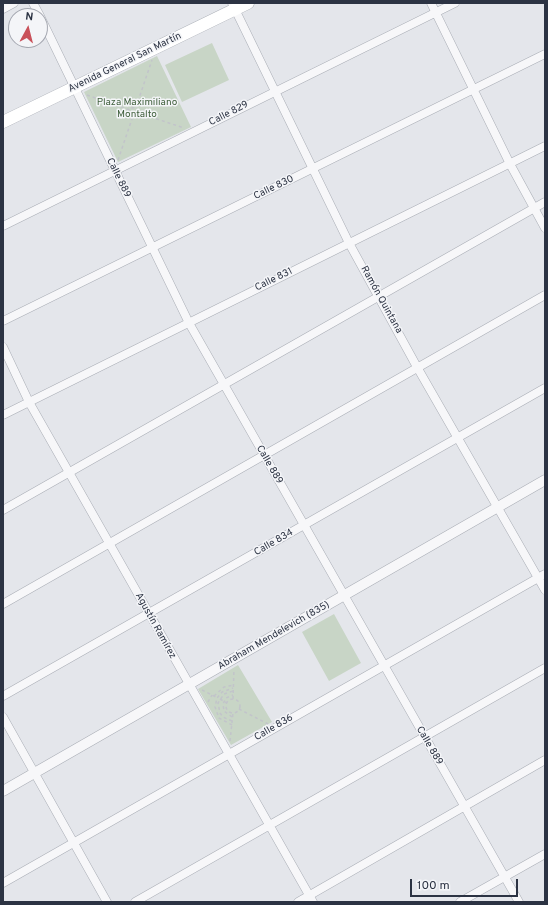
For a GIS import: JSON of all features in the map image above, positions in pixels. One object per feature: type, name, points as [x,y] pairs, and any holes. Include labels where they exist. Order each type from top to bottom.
[{"type":"main road","name":"Avenida General San Martín","points":[[3,122],[76,89],[233,6],[248,3]]},
{"type":"street","points":[[3,9],[14,3]]},
{"type":"street","points":[[431,3],[510,164],[545,228]]},
{"type":"street","name":"Calle 829","points":[[3,226],[455,3]]},
{"type":"street","name":"Ramón Quintana","points":[[233,6],[349,243],[417,367],[498,506],[542,576],[545,590]]},
{"type":"street","name":"Calle 889","points":[[48,32],[153,246],[189,323],[343,596],[519,902]]},
{"type":"street","name":"Calle 830","points":[[3,321],[545,54]]},
{"type":"street","name":"Calle 831","points":[[3,415],[545,146]]},
{"type":"street","points":[[3,510],[545,202]]},
{"type":"street","points":[[3,604],[545,295]]},
{"type":"street","name":"Agustín Ramírez","points":[[3,347],[29,402],[311,899]]},
{"type":"street","name":"Calle 834","points":[[3,696],[545,388]]},
{"type":"street","name":"Abraham Mendelevich (835)","points":[[3,791],[545,480]]},
{"type":"street","name":"Calle 836","points":[[3,883],[542,576]]},
{"type":"street","points":[[135,902],[545,668]]},
{"type":"street","points":[[3,717],[107,902]]},
{"type":"street","points":[[298,902],[311,899],[464,806],[545,760]]},
{"type":"street","points":[[460,902],[545,854]]},
{"type":"path","points":[[130,110],[136,107],[156,48]]},
{"type":"path","points":[[76,89],[130,110],[130,113],[133,116]]},
{"type":"path","points":[[136,107],[139,113]]},
{"type":"path","points":[[115,171],[133,116],[139,113],[194,131]]},
{"type":"path","points":[[233,699],[234,658]]},
{"type":"path","points":[[189,684],[224,701],[227,703],[228,710],[233,712]]},
{"type":"path","points":[[214,696],[224,687],[234,685]]},
{"type":"path","points":[[232,725],[224,722],[216,713],[215,707],[217,698],[222,692],[233,689]]},
{"type":"path","points":[[232,721],[223,717],[218,708],[220,699],[224,694],[233,689]]},
{"type":"path","points":[[232,717],[224,711],[224,701],[229,696],[233,695]]},
{"type":"path","points":[[233,699],[240,703],[239,709]]},
{"type":"path","points":[[227,703],[233,699]]},
{"type":"path","points":[[239,709],[275,728]]},
{"type":"path","points":[[233,712],[239,709]]},
{"type":"path","points":[[230,754],[233,712]]},
{"type":"green space","points":[[212,43],[229,80],[182,102],[165,65]]},
{"type":"green space","name":"Plaza Maximiliano Montalto","points":[[157,56],[191,127],[118,162],[84,92]]},
{"type":"green space","points":[[334,614],[361,663],[329,681],[302,632]]},
{"type":"green space","points":[[238,665],[272,722],[231,745],[198,689]]}]
